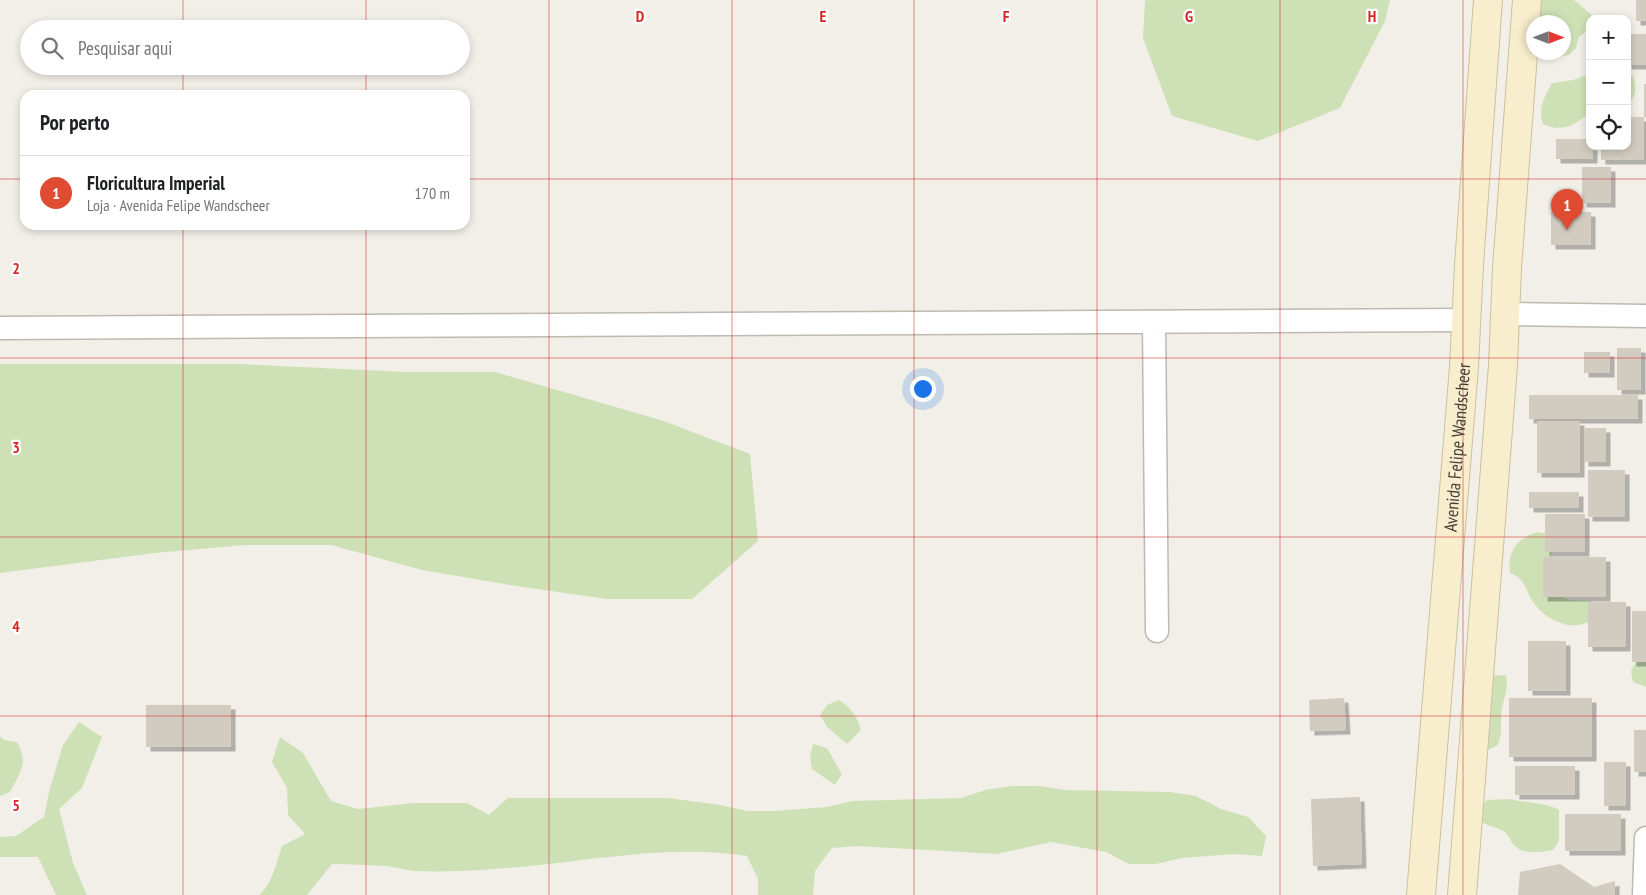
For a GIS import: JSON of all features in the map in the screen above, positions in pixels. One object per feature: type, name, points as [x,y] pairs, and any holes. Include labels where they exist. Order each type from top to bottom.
[{"type":"main road","name":"Avenida Felipe Wandscheer","points":[[1421,895],[1466,320],[1488,0]]},
{"type":"main road","points":[[1462,895],[1527,0]]},
{"type":"street","points":[[1505,314],[1646,316]]},
{"type":"street","points":[[0,328],[1466,320]]},
{"type":"street","points":[[1154,322],[1158,631]]},
{"type":"street","points":[[1644,895],[1646,838]]},
{"type":"green space","points":[[1145,0],[1390,0],[1385,21],[1340,108],[1258,141],[1172,116],[1143,38]]},
{"type":"green space","points":[[1530,0],[1574,0],[1591,14],[1586,15],[1586,31],[1579,37],[1576,48],[1571,53],[1571,15],[1533,15]]},
{"type":"green space","points":[[1586,75],[1586,116],[1562,128],[1543,124],[1541,113],[1544,98],[1552,83],[1573,80]]},
{"type":"green space","points":[[1631,75],[1633,76],[1635,88],[1631,100]]},
{"type":"green space","points":[[0,364],[241,364],[405,372],[495,372],[664,421],[750,454],[758,541],[692,599],[606,599],[516,586],[422,570],[331,545],[245,545],[155,553],[0,573]]},
{"type":"green space","points":[[1537,532],[1547,534],[1552,548],[1547,579],[1557,592],[1565,598],[1591,601],[1595,611],[1592,620],[1584,624],[1569,625],[1562,624],[1548,617],[1532,601],[1520,579],[1510,573],[1510,559],[1515,547],[1524,538]]},
{"type":"green space","points":[[1646,661],[1646,687],[1633,682],[1631,671],[1636,662]]},
{"type":"green space","points":[[1506,675],[1507,686],[1501,716],[1499,741],[1498,745],[1488,750],[1479,742],[1485,676]]},
{"type":"green space","points":[[839,700],[853,713],[861,730],[847,744],[827,727],[820,715],[827,705]]},
{"type":"green space","points":[[79,722],[102,737],[82,788],[59,809],[73,863],[87,895],[56,895],[38,857],[0,857],[0,837],[16,836],[44,817],[49,792],[63,745]]},
{"type":"green space","points":[[0,736],[4,740],[17,742],[21,750],[23,762],[20,773],[10,792],[0,796]]},
{"type":"green space","points":[[280,737],[303,753],[331,801],[358,809],[414,803],[467,803],[489,815],[508,798],[668,798],[721,805],[747,811],[774,811],[827,807],[852,801],[961,798],[985,790],[1012,786],[1039,786],[1066,790],[1170,792],[1196,796],[1221,809],[1248,817],[1266,836],[1262,856],[1235,854],[1182,858],[1156,864],[1129,864],[1106,852],[1051,842],[996,854],[858,846],[832,848],[815,871],[813,895],[758,895],[758,879],[747,856],[684,852],[652,853],[484,870],[415,871],[385,866],[332,864],[307,895],[259,895],[264,891],[271,879],[282,846],[305,834],[288,815],[287,788],[272,762]]},
{"type":"green space","points":[[813,744],[827,748],[842,774],[835,785],[812,769],[810,756]]},
{"type":"green space","points":[[1509,799],[1541,804],[1559,810],[1559,841],[1553,850],[1531,852],[1521,850],[1512,843],[1503,831],[1479,820],[1479,808],[1487,800]]},
{"type":"building","points":[[1636,0],[1646,0],[1646,21],[1636,21]]},
{"type":"building","points":[[1631,34],[1646,34],[1646,65],[1631,65]]},
{"type":"building","points":[[1644,84],[1646,84],[1646,117],[1644,117]]},
{"type":"building","points":[[1631,117],[1644,117],[1644,160],[1601,160],[1601,150],[1631,150]]},
{"type":"building","points":[[1556,139],[1586,139],[1586,150],[1593,150],[1593,159],[1556,159]]},
{"type":"building","points":[[1582,167],[1611,167],[1611,203],[1582,203]]},
{"type":"building","points":[[1551,212],[1591,212],[1591,245],[1551,245]]},
{"type":"building","points":[[1617,348],[1641,348],[1641,390],[1617,390]]},
{"type":"building","points":[[1584,352],[1610,352],[1610,373],[1584,373]]},
{"type":"building","points":[[1529,395],[1638,395],[1638,419],[1529,419]]},
{"type":"building","points":[[1537,421],[1580,421],[1580,473],[1537,473]]},
{"type":"building","points":[[1584,428],[1606,428],[1606,462],[1584,462]]},
{"type":"building","points":[[1588,470],[1625,470],[1625,517],[1588,517]]},
{"type":"building","points":[[1529,492],[1579,492],[1579,508],[1529,508]]},
{"type":"building","points":[[1545,514],[1585,514],[1585,552],[1545,552]]},
{"type":"building","points":[[1543,557],[1606,557],[1606,597],[1543,597]]},
{"type":"building","points":[[1588,602],[1626,602],[1626,647],[1588,647]]},
{"type":"building","points":[[1632,611],[1646,611],[1646,662],[1632,662]]},
{"type":"building","points":[[1528,641],[1566,641],[1566,691],[1528,691]]},
{"type":"building","points":[[1344,698],[1346,730],[1310,731],[1309,700]]},
{"type":"building","points":[[1509,698],[1592,698],[1592,757],[1509,757]]},
{"type":"building","points":[[146,705],[231,705],[231,747],[146,747]]},
{"type":"building","points":[[1634,730],[1646,730],[1646,772],[1634,772]]},
{"type":"building","points":[[1604,762],[1626,762],[1626,806],[1604,806]]},
{"type":"building","points":[[1515,766],[1575,766],[1575,795],[1515,795]]},
{"type":"building","points":[[1360,797],[1362,864],[1313,866],[1311,799]]},
{"type":"building","points":[[1565,814],[1621,814],[1621,851],[1565,851]]},
{"type":"building","points":[[1560,864],[1594,887],[1615,881],[1615,895],[1518,895],[1520,872]]},
{"type":"place","name":"Floricultura Imperial","points":[[1567,230]]}]
